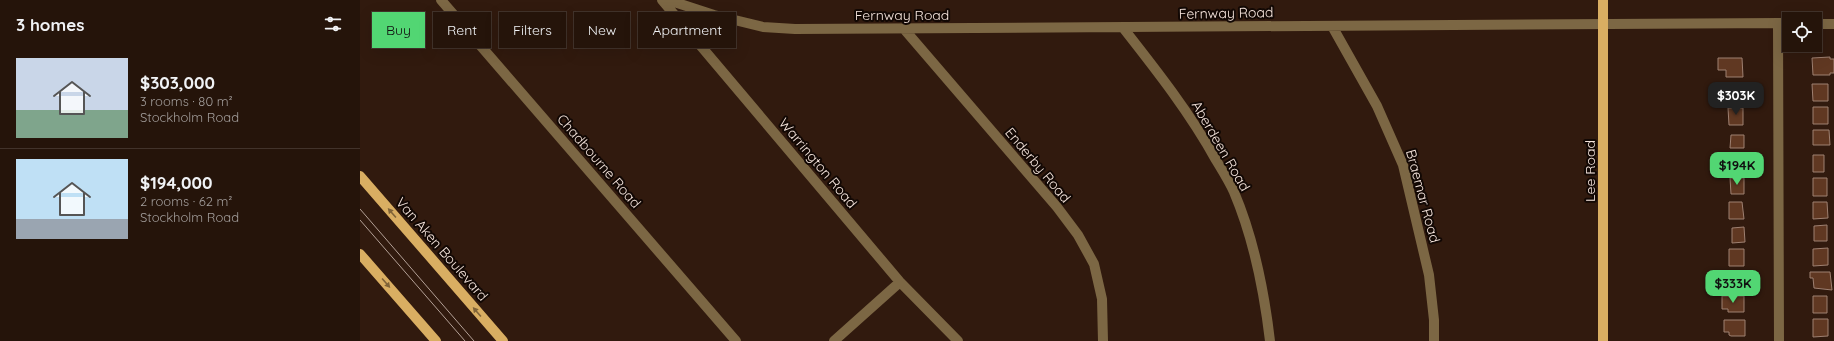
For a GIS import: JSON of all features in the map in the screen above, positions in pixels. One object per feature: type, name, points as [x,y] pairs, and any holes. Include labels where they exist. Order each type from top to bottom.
[{"type":"main road","name":"Lee Road","points":[[1603,0],[1603,341]]},
{"type":"main road","name":"Van Aken Boulevard","points":[[360,176],[503,341]]},
{"type":"main road","points":[[360,254],[436,341]]},
{"type":"street","name":"Chadbourne Road","points":[[441,0],[736,341]]},
{"type":"street","name":"Warrington Road","points":[[662,0],[900,282],[958,341]]},
{"type":"street","name":"Fernway Road","points":[[668,0],[714,15],[763,27],[795,30],[1782,24]]},
{"type":"street","points":[[1778,24],[1779,341]]},
{"type":"street","points":[[1822,24],[1834,24]]},
{"type":"street","name":"Braemar Road","points":[[1332,26],[1377,106],[1403,165],[1429,275],[1434,320],[1434,341]]},
{"type":"street","name":"Aberdeen Road","points":[[1124,29],[1170,88],[1200,132],[1233,191],[1250,238],[1264,292],[1270,341]]},
{"type":"street","name":"Enderby Road","points":[[904,30],[1057,207],[1078,235],[1094,264],[1102,299],[1103,341]]},
{"type":"street","points":[[834,341],[900,282]]},
{"type":"building","points":[[1830,57],[1830,59],[1834,59],[1834,73],[1830,73],[1830,75],[1813,75],[1812,58]]},
{"type":"building","points":[[1718,58],[1742,58],[1743,77],[1726,77],[1726,70],[1718,70]]},
{"type":"building","points":[[1724,84],[1744,84],[1744,101],[1729,101],[1729,93],[1725,93]]},
{"type":"building","points":[[1812,84],[1828,84],[1828,101],[1813,101]]},
{"type":"building","points":[[1813,107],[1828,107],[1828,124],[1813,124]]},
{"type":"building","points":[[1728,108],[1743,108],[1743,125],[1729,125]]},
{"type":"building","points":[[1813,130],[1829,130],[1830,145],[1813,145]]},
{"type":"building","points":[[1731,135],[1744,135],[1744,148],[1730,148]]},
{"type":"building","points":[[1813,155],[1824,155],[1824,172],[1813,172]]},
{"type":"building","points":[[1732,158],[1744,158],[1745,172],[1732,172]]},
{"type":"building","points":[[1730,178],[1744,178],[1744,194],[1731,194]]},
{"type":"building","points":[[1813,178],[1827,178],[1827,196],[1813,196]]},
{"type":"building","points":[[1729,202],[1742,202],[1744,219],[1729,219]]},
{"type":"building","points":[[1813,202],[1827,202],[1828,218],[1813,219]]},
{"type":"building","points":[[1827,225],[1827,241],[1814,241],[1814,226]]},
{"type":"building","points":[[1744,227],[1745,242],[1732,243],[1732,228]]},
{"type":"building","points":[[1828,248],[1828,265],[1813,266],[1813,249]]},
{"type":"building","points":[[1729,249],[1744,249],[1744,266],[1729,266]]},
{"type":"building","points":[[1810,272],[1830,272],[1832,290],[1814,288],[1813,278],[1810,278]]},
{"type":"building","points":[[1730,276],[1744,276],[1744,290],[1730,290]]},
{"type":"building","points":[[1722,296],[1744,296],[1744,312],[1728,312],[1728,309],[1722,309]]},
{"type":"building","points":[[1813,296],[1827,296],[1827,313],[1813,313]]},
{"type":"building","points":[[1813,319],[1828,319],[1828,336],[1813,337]]},
{"type":"building","points":[[1724,320],[1745,320],[1745,336],[1731,336],[1729,335],[1729,332],[1724,332]]},
{"type":"tram line","points":[[360,209],[474,341]]},
{"type":"tram line","points":[[360,220],[465,341]]}]
